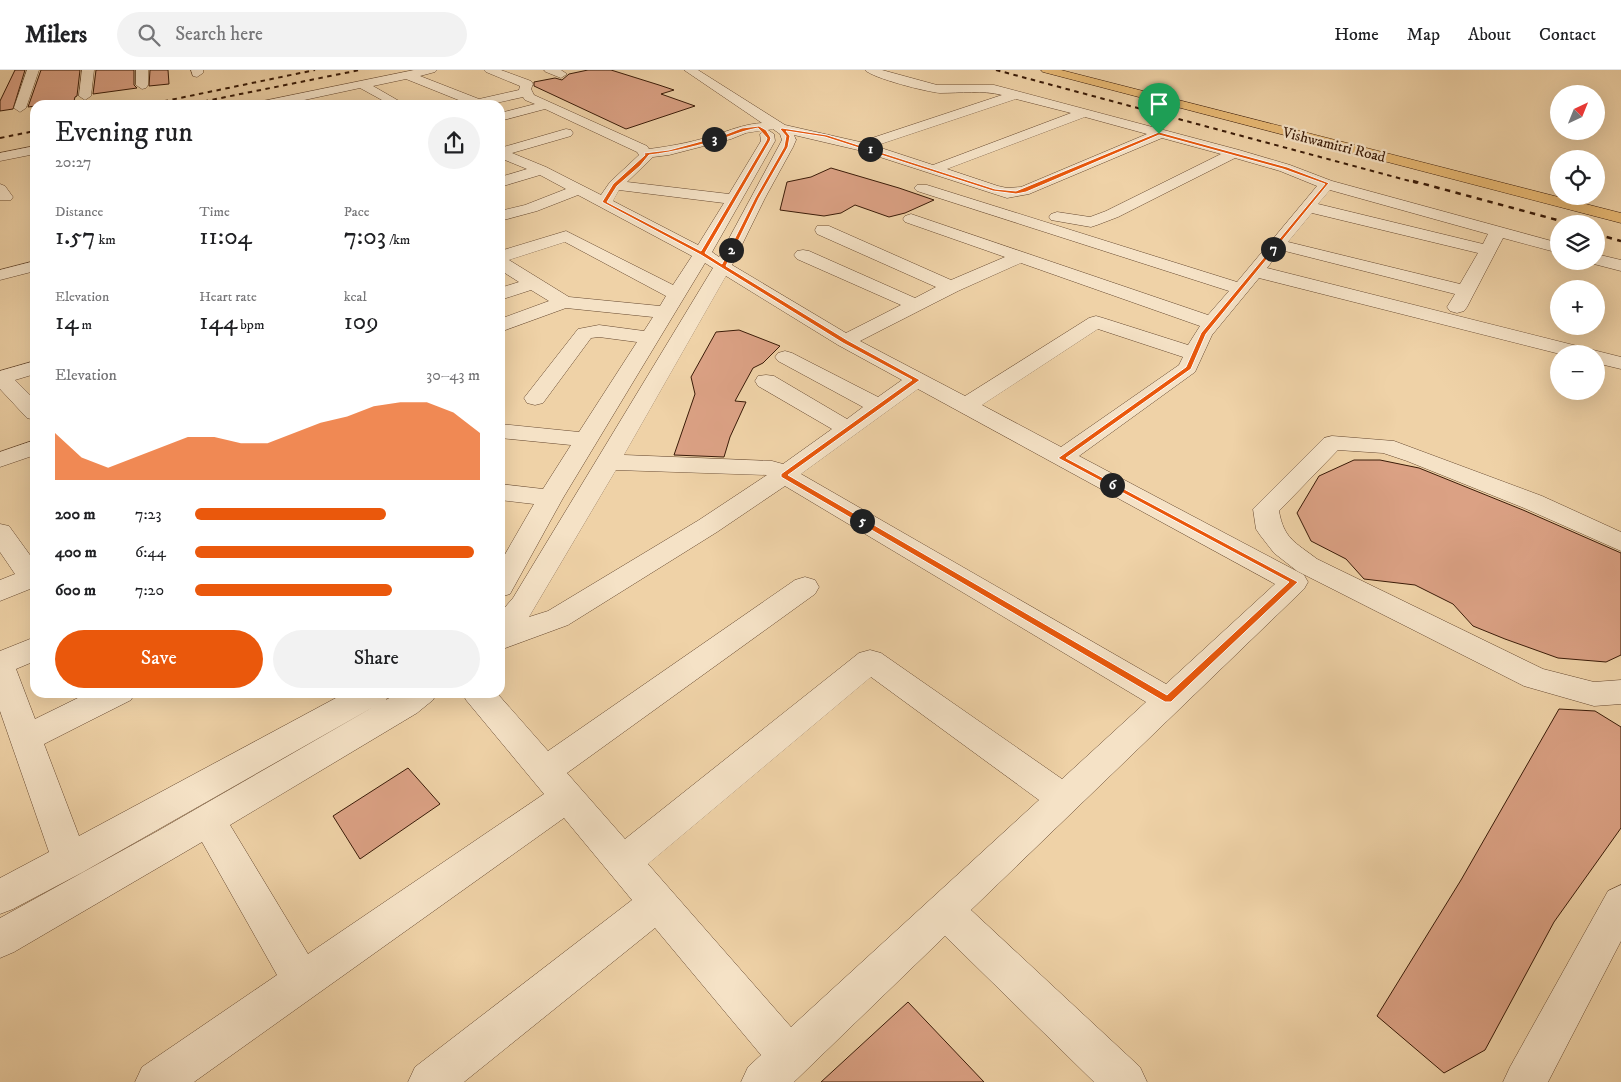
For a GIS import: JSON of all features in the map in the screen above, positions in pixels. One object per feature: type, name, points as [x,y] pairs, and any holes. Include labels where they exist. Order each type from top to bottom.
[{"type":"main road","name":"Vishwamitri Road","points":[[1047,70],[1099,85],[1621,218]]},
{"type":"main road","name":"Vishwamitri Road","points":[[1078,70],[1550,189]]},
{"type":"main road","points":[[1605,202],[1621,206]]},
{"type":"street","points":[[20,108],[33,70]]},
{"type":"street","points":[[85,96],[88,70]]},
{"type":"street","points":[[142,70],[142,84]]},
{"type":"street","points":[[289,100],[431,70]]},
{"type":"street","points":[[497,72],[521,70]]},
{"type":"street","points":[[505,627],[523,606],[607,462],[713,260],[757,198],[786,147],[788,136],[672,70]]},
{"type":"street","points":[[690,70],[773,127]]},
{"type":"street","points":[[871,70],[889,78],[937,89],[990,88],[1234,153],[1285,168],[1327,184],[1550,246]]},
{"type":"street","points":[[497,72],[527,84],[526,92],[529,97],[627,141],[642,149],[646,154]]},
{"type":"street","points":[[408,75],[466,100]]},
{"type":"street","points":[[363,85],[391,100]]},
{"type":"street","points":[[488,100],[526,92]]},
{"type":"street","points":[[862,146],[1016,95]]},
{"type":"street","points":[[372,100],[386,97]]},
{"type":"street","points":[[505,117],[547,105]]},
{"type":"street","points":[[932,170],[1084,113]]},
{"type":"street","points":[[505,578],[550,498],[676,294],[713,260],[734,199],[768,141],[767,134],[773,127]]},
{"type":"street","points":[[646,154],[669,151],[726,136],[743,129],[773,127],[825,136],[862,146],[994,190],[1016,193],[1159,134]]},
{"type":"street","points":[[505,151],[566,133]]},
{"type":"street","points":[[0,157],[30,151]]},
{"type":"street","points":[[1040,225],[1054,216],[1091,222],[1234,153]]},
{"type":"street","points":[[482,698],[658,902],[774,1074],[944,910],[1294,582],[845,341],[713,260],[604,202],[505,154]]},
{"type":"street","points":[[604,202],[615,185],[638,166],[647,156],[646,154]]},
{"type":"street","points":[[505,181],[541,170]]},
{"type":"street","points":[[1061,458],[1188,368],[1203,334],[1327,184]]},
{"type":"street","points":[[615,185],[734,199]]},
{"type":"street","points":[[507,203],[573,188]]},
{"type":"street","points":[[505,215],[531,208],[573,188]]},
{"type":"street","points":[[922,188],[1241,288]]},
{"type":"street","points":[[1309,207],[1488,250]]},
{"type":"street","points":[[531,208],[550,221]]},
{"type":"street","points":[[949,232],[989,208]]},
{"type":"street","points":[[911,219],[1212,323]]},
{"type":"street","points":[[567,227],[676,294]]},
{"type":"street","points":[[505,239],[536,231],[567,227],[584,229]]},
{"type":"street","points":[[505,261],[567,227]]},
{"type":"street","points":[[823,230],[951,287]]},
{"type":"street","points":[[1450,320],[1498,232]]},
{"type":"street","points":[[1277,244],[1467,291]]},
{"type":"street","points":[[802,255],[916,305]]},
{"type":"street","points":[[845,341],[951,287],[1020,256]]},
{"type":"street","points":[[1605,262],[1621,266]]},
{"type":"street","points":[[505,266],[564,302],[666,312]]},
{"type":"street","points":[[0,275],[30,267]]},
{"type":"street","points":[[1256,271],[1550,345]]},
{"type":"street","points":[[505,292],[533,283]]},
{"type":"street","points":[[505,324],[564,302]]},
{"type":"street","points":[[965,406],[1096,322],[1195,354]]},
{"type":"street","points":[[535,398],[585,334],[599,330],[650,338]]},
{"type":"street","points":[[785,357],[879,407]]},
{"type":"street","points":[[30,369],[0,378],[30,408]]},
{"type":"street","points":[[505,637],[558,618],[708,526],[784,475],[916,380]]},
{"type":"street","points":[[766,381],[848,429]]},
{"type":"street","points":[[505,432],[586,440]]},
{"type":"street","points":[[1621,542],[1533,502],[1386,446],[1332,443],[1266,509],[1269,529],[1283,548],[1307,565],[1534,678],[1594,694],[1621,692]]},
{"type":"street","points":[[0,460],[30,449]]},
{"type":"street","points":[[607,462],[772,468],[1168,700]]},
{"type":"street","points":[[505,493],[550,498]]},
{"type":"street","points":[[0,532],[30,573]]},
{"type":"street","points":[[0,591],[30,578]]},
{"type":"street","points":[[157,1082],[302,981],[556,784],[805,587]]},
{"type":"street","points":[[30,651],[0,666],[70,860]]},
{"type":"street","points":[[623,862],[870,661],[1063,798]]},
{"type":"street","points":[[26,738],[108,698]]},
{"type":"street","points":[[0,897],[394,698]]},
{"type":"street","points":[[0,939],[208,820],[395,698]]},
{"type":"street","points":[[208,820],[302,981]]},
{"type":"street","points":[[430,1082],[658,902]]},
{"type":"street","points":[[1526,1082],[1621,903]]},
{"type":"street","points":[[944,910],[1125,1082]]},
{"type":"building","points":[[15,70],[25,70],[13,109],[0,111],[0,101]]},
{"type":"building","points":[[41,70],[80,70],[77,96],[74,100],[30,100]]},
{"type":"building","points":[[96,70],[134,70],[134,85],[137,88],[93,94]]},
{"type":"building","points":[[150,70],[168,70],[169,84],[149,86]]},
{"type":"building","points":[[588,70],[611,70],[674,90],[661,94],[695,106],[626,129],[534,86],[534,82],[555,78],[562,80],[569,74]]},
{"type":"building","points":[[831,168],[934,200],[905,213],[889,217],[855,205],[841,213],[824,216],[780,210],[787,182],[811,177]]},
{"type":"building","points":[[739,330],[780,346],[763,363],[753,368],[735,401],[746,402],[730,437],[724,457],[674,455],[695,394],[691,377],[716,332]]},
{"type":"building","points":[[1354,460],[1380,460],[1419,468],[1523,510],[1621,553],[1621,655],[1606,662],[1558,658],[1505,639],[1473,626],[1453,604],[1415,585],[1364,579],[1346,559],[1311,541],[1297,513],[1319,476]]},
{"type":"building","points":[[1559,709],[1595,711],[1621,727],[1621,828],[1554,922],[1485,1050],[1444,1073],[1377,1016],[1461,880]]},
{"type":"building","points":[[408,768],[440,804],[360,859],[333,816]]},
{"type":"building","points":[[908,1002],[984,1082],[821,1082]]},
{"type":"railway","points":[[170,100],[315,70]]},
{"type":"railway","points":[[211,100],[360,70]]},
{"type":"railway","points":[[996,70],[1417,183]]},
{"type":"railway","points":[[0,138],[30,132]]},
{"type":"railway","points":[[1413,181],[1550,218]]},
{"type":"railway","points":[[1605,237],[1621,241]]},
{"type":"route","points":[[1159,134],[1024,191],[1007,193],[862,146],[825,136],[782,129],[786,132],[789,140],[786,147],[757,198],[723,266],[604,202],[615,185],[638,166],[647,156],[646,154],[669,151],[726,136],[743,129],[759,127],[765,131],[769,138],[768,141],[702,254],[723,266],[845,341],[916,380],[784,475],[1168,700],[1294,582],[1061,458],[1188,368],[1203,334],[1327,184],[1285,168],[1159,134]]}]
